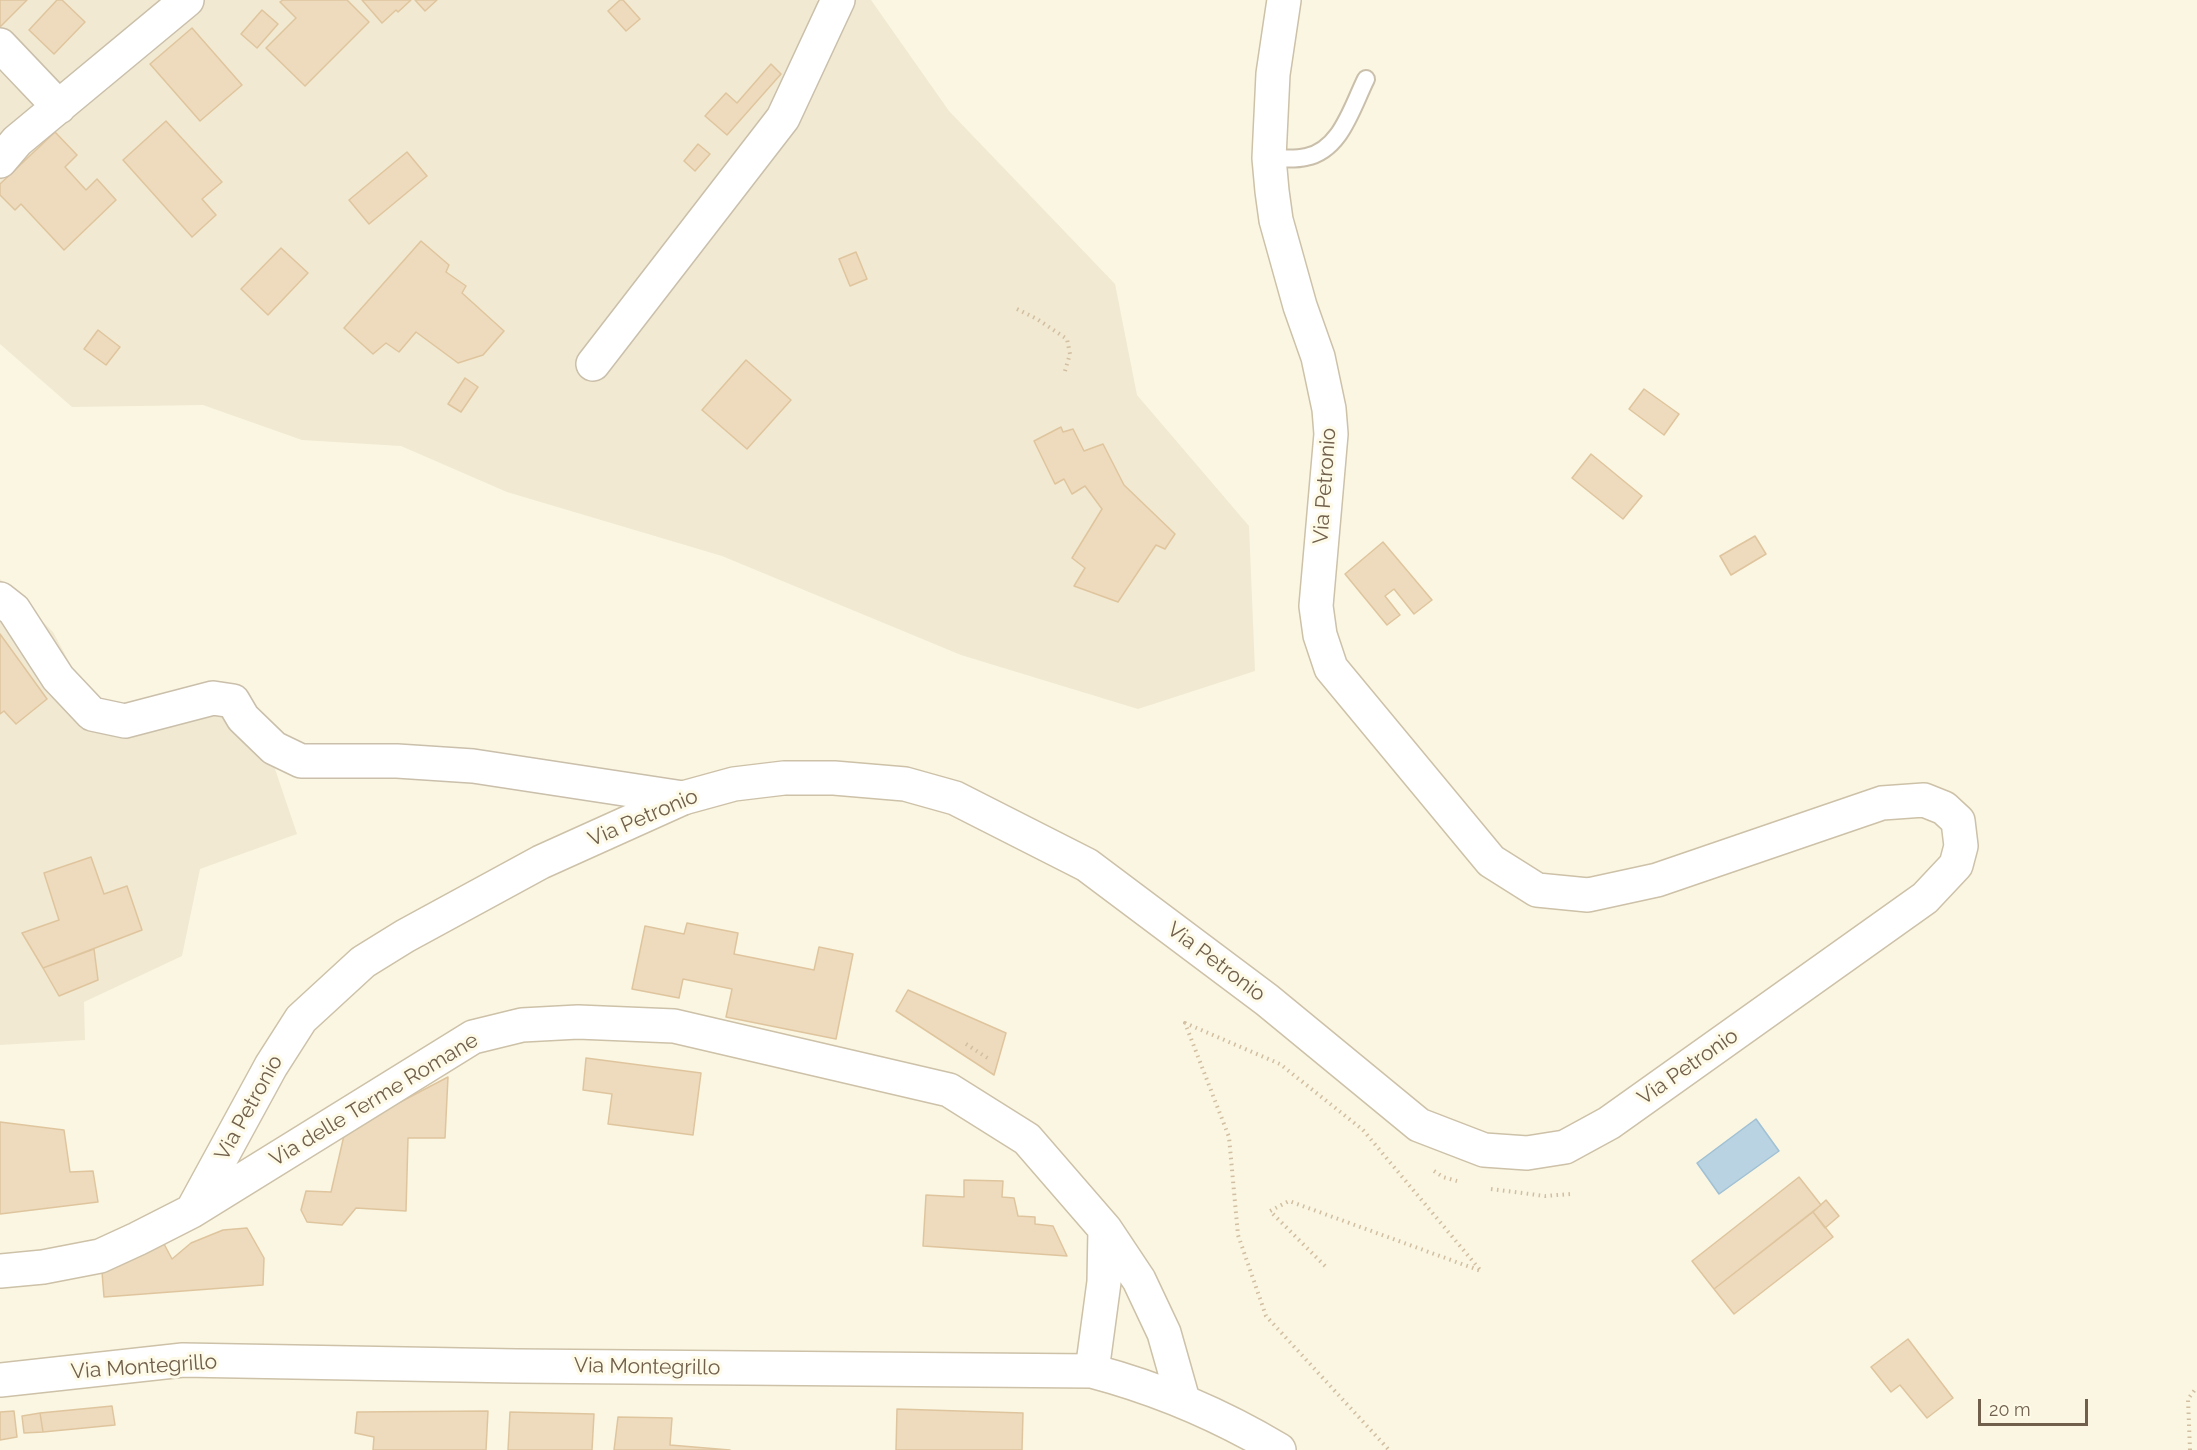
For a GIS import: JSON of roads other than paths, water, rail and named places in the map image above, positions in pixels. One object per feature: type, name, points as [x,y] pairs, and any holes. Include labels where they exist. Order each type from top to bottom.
[{"type":"street","points":[[0,161],[17,141],[187,0]]},
{"type":"street","points":[[593,364],[783,118],[838,0]]},
{"type":"street","name":"Via Petronio","points":[[192,1211],[270,1066],[302,1019],[363,962],[405,936],[541,862],[683,798],[734,784],[784,778],[824,778],[905,784],[955,798],[1087,865],[1267,1000],[1419,1125],[1484,1150],[1527,1153],[1565,1147],[1608,1123],[1925,898],[1956,865],[1961,846],[1958,821],[1944,808],[1924,800],[1882,803],[1657,880],[1588,895],[1537,890],[1491,861],[1331,668],[1320,634],[1316,606],[1332,434],[1329,409],[1318,357],[1300,306],[1276,220],[1269,158],[1273,74],[1284,0]]},
{"type":"street","points":[[0,45],[59,107]]},
{"type":"street","points":[[0,599],[14,610],[58,678],[92,714],[125,721],[213,698],[233,701],[243,718],[274,748],[301,761],[397,761],[473,766],[683,798]]},
{"type":"street","name":"Via delle Terme Romane","points":[[0,1270],[43,1268],[100,1256],[192,1211],[473,1037],[522,1025],[578,1022],[674,1026],[949,1090],[1027,1139],[1105,1229],[1139,1280],[1164,1333],[1183,1400]]},
{"type":"street","points":[[1092,1371],[1104,1282],[1105,1229]]},
{"type":"street","name":"Via Montegrillo","points":[[0,1380],[183,1360],[1092,1371],[1138,1383],[1183,1400],[1279,1450]]},
{"type":"lane","points":[[1269,158],[1309,157],[1336,140],[1366,79]]},
{"type":"water","points":[[1756,1119],[1779,1151],[1719,1194],[1697,1163]]}]
